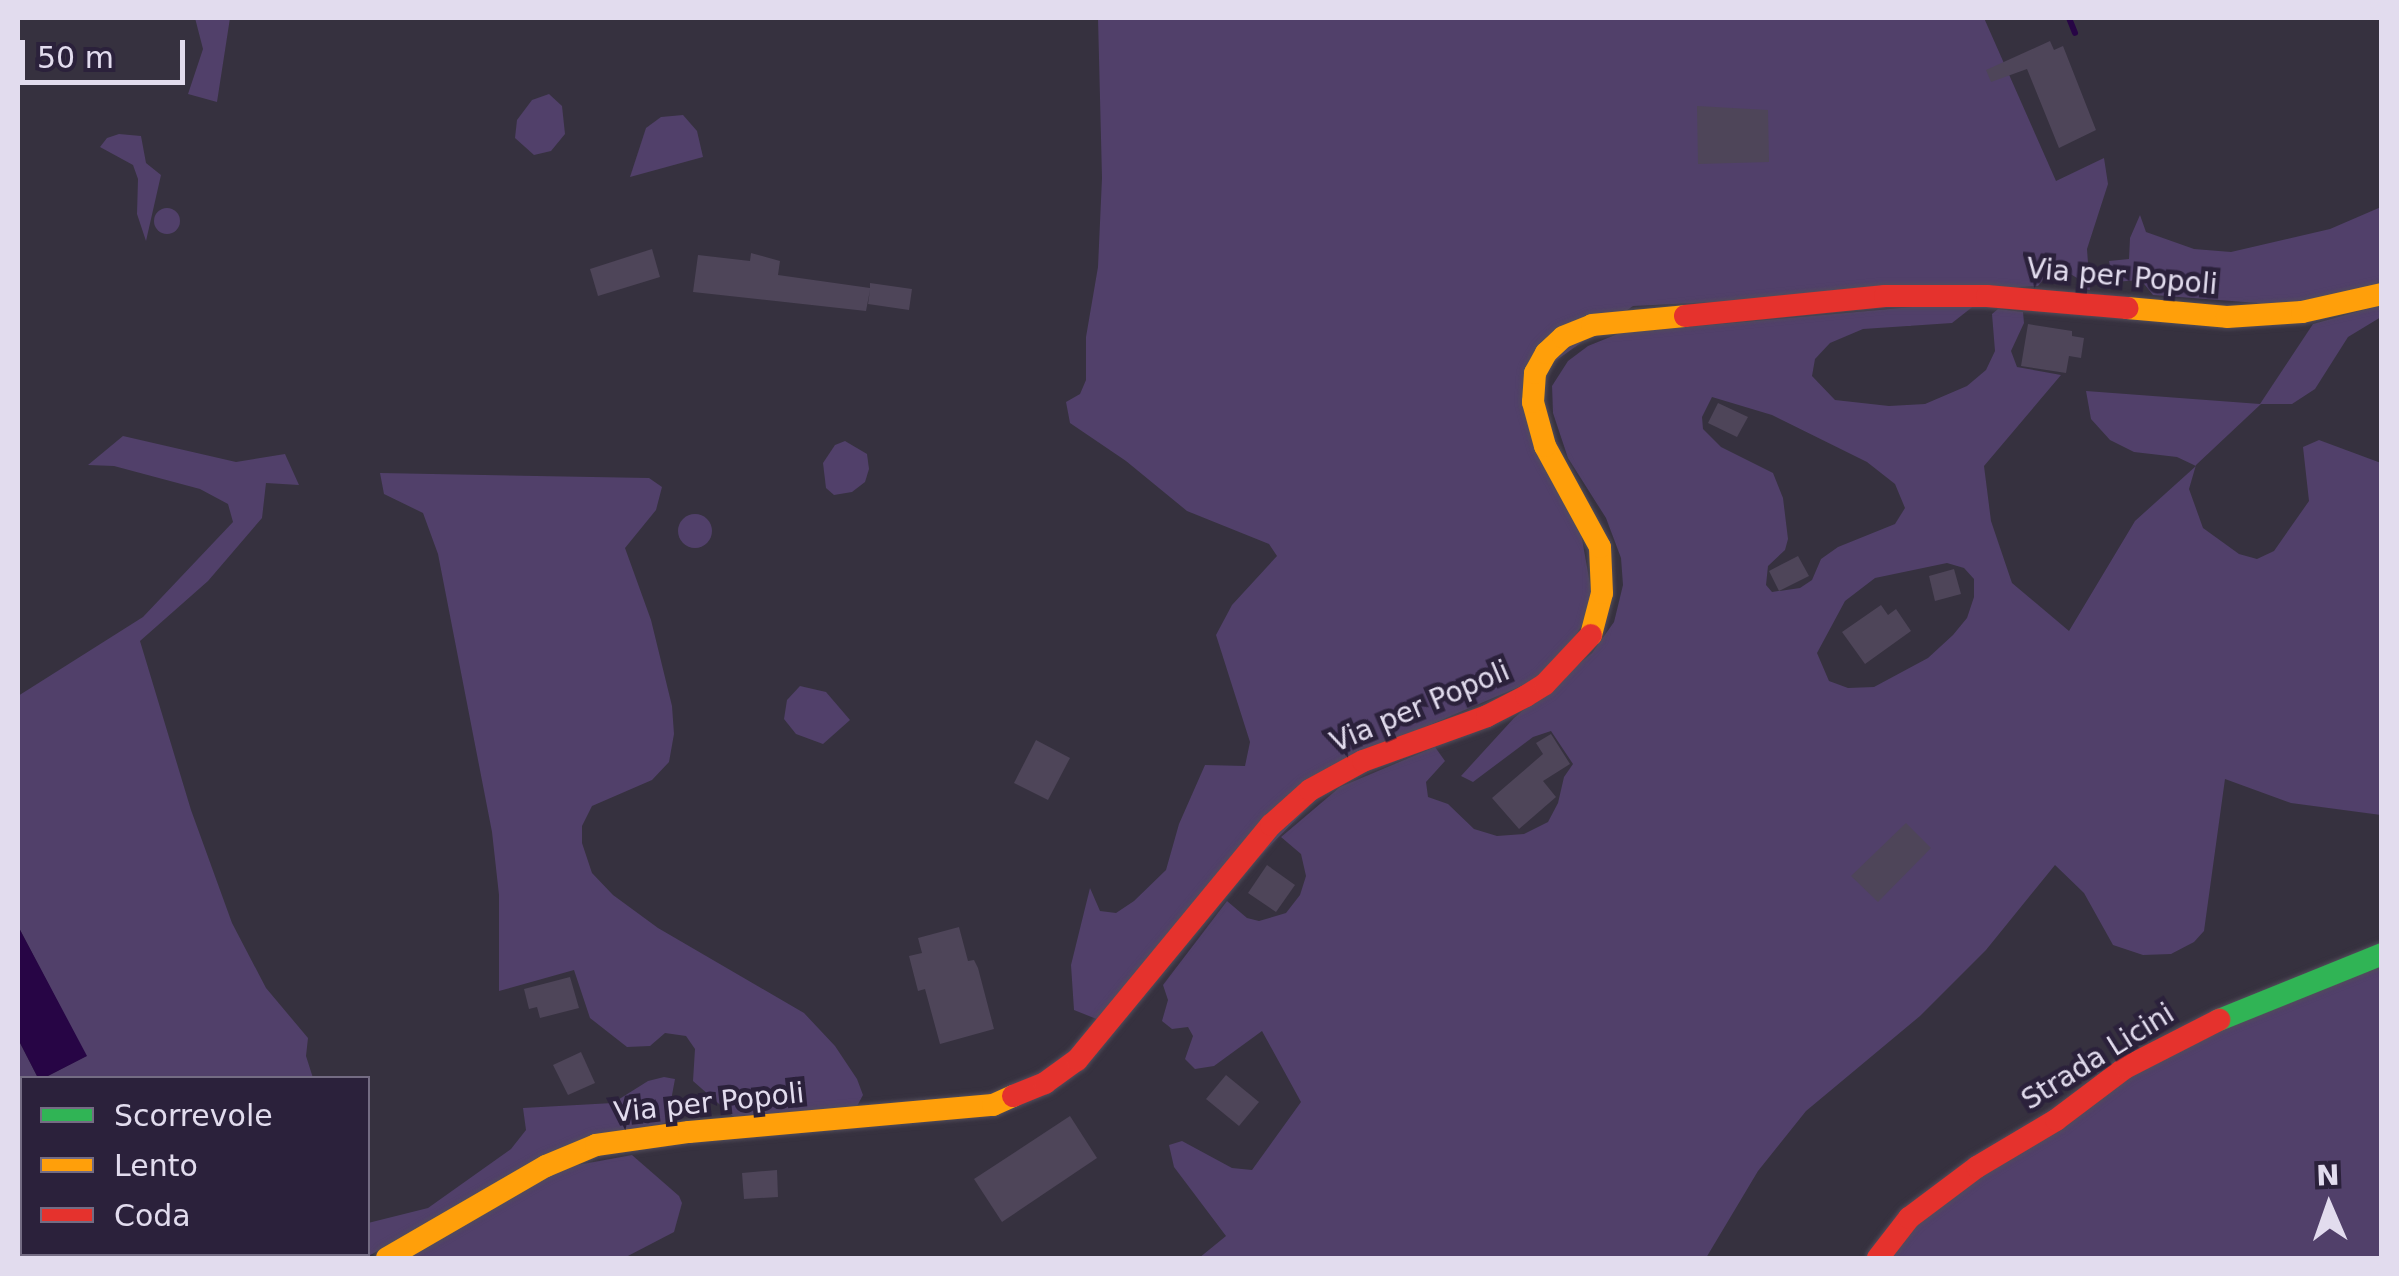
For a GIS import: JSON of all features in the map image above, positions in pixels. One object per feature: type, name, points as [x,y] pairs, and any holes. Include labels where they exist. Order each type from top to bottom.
[{"type":"main road","name":"Via per Popoli","points":[[387,1258],[546,1166],[596,1145],[654,1135],[993,1105],[1045,1084],[1076,1060],[1271,826],[1310,790],[1363,762],[1481,718],[1526,696],[1545,684],[1590,640],[1601,605],[1600,547],[1545,446],[1532,402],[1535,373],[1546,353],[1563,336],[1592,324],[1884,296],[1986,296],[2227,317],[2302,312],[2382,294]]},
{"type":"main road","name":"Strada Licini","points":[[1878,1258],[1908,1218],[2125,1068],[2198,1029],[2382,954]]},
{"type":"shaded area","points":[[195,18],[230,18],[217,102],[188,94],[203,49]]},
{"type":"shaded area","points":[[1098,18],[1984,18],[2056,181],[2104,158],[2108,184],[2087,249],[2090,290],[2079,289],[2077,278],[2064,270],[2047,275],[2038,286],[1633,306],[1524,383],[1577,511],[1594,606],[1552,673],[1359,755],[1099,1020],[1074,1010],[1071,965],[1090,888],[1100,911],[1116,913],[1134,901],[1166,870],[1179,824],[1205,765],[1245,766],[1250,742],[1216,635],[1232,605],[1277,556],[1269,544],[1187,511],[1126,461],[1070,423],[1066,402],[1080,394],[1086,380],[1086,337],[1098,267],[1102,178]]},
{"type":"shaded area","points":[[549,94],[562,106],[565,134],[551,151],[534,155],[515,138],[517,120],[532,100]]},
{"type":"shaded area","points":[[683,115],[697,131],[703,157],[630,177],[646,128],[661,117]]},
{"type":"shaded area","points":[[119,134],[141,136],[146,163],[161,175],[146,241],[137,214],[138,179],[133,165],[100,147],[107,138]]},
{"type":"shaded area","points":[[2381,207],[2381,287],[2284,305],[2153,295],[2141,280],[2113,282],[2109,261],[2129,259],[2130,238],[2140,215],[2146,232],[2194,249],[2231,252],[2330,229]]},
{"type":"shaded area","points":[[167,208],[176,212],[180,221],[176,230],[167,234],[158,230],[154,221],[158,212]]},
{"type":"shaded area","points":[[1980,301],[1952,323],[1863,329],[1830,343],[1815,359],[1812,376],[1835,400],[1889,406],[1925,404],[1967,386],[1986,370],[1995,351],[1992,314],[1998,309],[2023,312],[2024,323],[2011,351],[2017,367],[2061,375],[1984,466],[1991,521],[2012,583],[2069,631],[2135,521],[2196,466],[2189,489],[2203,528],[2239,554],[2257,559],[2274,551],[2309,501],[2303,447],[2319,440],[2381,463],[2381,815],[2291,803],[2225,779],[2204,931],[2194,942],[2171,954],[2143,955],[2113,945],[2084,893],[2055,865],[1986,950],[1920,1016],[1806,1111],[1758,1171],[1706,1258],[1199,1258],[1226,1236],[1174,1167],[1169,1145],[1182,1141],[1232,1168],[1252,1170],[1301,1102],[1262,1031],[1214,1066],[1195,1069],[1185,1059],[1193,1036],[1188,1027],[1172,1029],[1162,1021],[1168,1000],[1163,985],[1227,901],[1247,918],[1259,921],[1286,913],[1300,895],[1306,876],[1301,854],[1281,837],[1340,787],[1435,747],[1445,761],[1426,782],[1428,797],[1448,804],[1474,829],[1497,836],[1524,834],[1548,822],[1558,803],[1564,777],[1573,764],[1551,731],[1533,737],[1473,782],[1461,776],[1514,718],[1592,653],[1614,622],[1623,585],[1621,558],[1606,518],[1568,458],[1553,413],[1552,386],[1568,361],[1588,346],[1620,333]],"holes":[[[1712,397],[1772,415],[1867,462],[1895,484],[1905,508],[1895,524],[1838,547],[1821,559],[1812,580],[1800,588],[1772,592],[1766,585],[1768,566],[1785,550],[1788,539],[1783,498],[1773,473],[1721,447],[1703,429],[1702,417]],[[1947,563],[1964,568],[1974,579],[1974,597],[1967,618],[1953,635],[1928,658],[1874,687],[1848,688],[1829,681],[1817,653],[1845,601],[1875,578]]]},
{"type":"shaded area","points":[[2381,305],[2381,317],[2348,337],[2315,389],[2292,404],[2261,404],[2196,466],[2177,457],[2134,452],[2110,440],[2091,419],[2086,391],[2260,404],[2313,324]]},
{"type":"shaded area","points":[[123,436],[236,462],[285,454],[299,485],[266,483],[262,518],[208,581],[140,641],[191,810],[232,923],[266,988],[308,1038],[306,1056],[312,1076],[48,1076],[86,1056],[18,926],[18,696],[143,617],[233,522],[228,504],[200,489],[114,466],[88,465]]},
{"type":"shaded area","points":[[845,441],[867,454],[869,469],[865,482],[852,492],[834,495],[826,488],[823,463],[835,445]]},
{"type":"shaded area","points":[[380,473],[649,478],[662,487],[656,510],[625,548],[651,620],[672,706],[674,734],[669,762],[652,780],[592,806],[582,826],[582,843],[592,873],[613,895],[658,928],[804,1013],[835,1046],[857,1079],[863,1095],[855,1110],[735,1118],[693,1081],[695,1049],[686,1036],[665,1033],[650,1046],[627,1047],[590,1018],[574,970],[499,991],[499,895],[492,832],[438,554],[423,513],[384,494]]},
{"type":"shaded area","points":[[695,514],[707,519],[712,531],[707,543],[695,548],[683,543],[678,531],[683,519]]},
{"type":"shaded area","points":[[800,686],[826,692],[850,720],[823,744],[796,734],[784,719],[787,700]]},
{"type":"shaded area","points":[[18,926],[87,1056],[48,1076],[37,1076],[18,1039]]},
{"type":"shaded area","points":[[2381,951],[2381,1258],[1888,1258],[1916,1220],[2133,1075]]},
{"type":"shaded area","points":[[18,1039],[37,1076],[20,1076],[18,1186]]},
{"type":"shaded area","points":[[675,1079],[667,1122],[518,1173],[370,1255],[370,1222],[428,1208],[511,1149],[526,1130],[523,1108],[613,1103],[648,1081]]},
{"type":"shaded area","points":[[632,1155],[682,1203],[674,1232],[624,1258],[401,1258],[561,1168]]},
{"type":"shaded area","points":[[126,1256],[369,1256],[365,1258]]},
{"type":"building","points":[[2050,41],[2054,50],[2063,46],[2096,130],[2059,148],[2027,69],[1991,82],[1986,70]]},
{"type":"building","points":[[1697,106],[1768,110],[1769,162],[1698,164]]},
{"type":"building","points":[[652,249],[660,277],[598,296],[590,269]]},
{"type":"building","points":[[751,253],[780,261],[778,275],[870,288],[870,283],[912,289],[909,310],[868,304],[870,290],[866,311],[693,292],[698,255],[750,261]]},
{"type":"building","points":[[2028,324],[2072,331],[2072,336],[2084,338],[2081,358],[2069,356],[2066,373],[2021,366]]},
{"type":"building","points":[[1718,403],[1748,417],[1737,437],[1708,423]]},
{"type":"building","points":[[1798,556],[1809,576],[1779,591],[1769,571]]},
{"type":"building","points":[[1954,569],[1961,594],[1935,601],[1929,576]]},
{"type":"building","points":[[1881,605],[1888,615],[1896,609],[1911,631],[1865,664],[1842,632]]},
{"type":"building","points":[[1551,734],[1570,764],[1543,781],[1556,797],[1519,829],[1492,798],[1543,754],[1536,743]]},
{"type":"building","points":[[1036,740],[1070,758],[1048,800],[1014,783]]},
{"type":"building","points":[[1906,823],[1931,848],[1878,902],[1851,876]]},
{"type":"building","points":[[1267,865],[1295,885],[1276,912],[1248,893]]},
{"type":"building","points":[[959,927],[968,961],[974,960],[978,968],[994,1029],[940,1044],[925,989],[918,991],[909,956],[922,953],[918,938]]},
{"type":"building","points":[[570,977],[579,1008],[540,1018],[537,1007],[529,1009],[524,989]]},
{"type":"building","points":[[581,1052],[595,1083],[568,1095],[553,1065]]},
{"type":"building","points":[[1226,1075],[1259,1102],[1239,1126],[1206,1099]]},
{"type":"building","points":[[1070,1116],[1097,1158],[1002,1222],[974,1179]]},
{"type":"building","points":[[777,1170],[778,1197],[744,1199],[742,1173]]},
{"type":"waterway","points":[[2069,18],[2075,33]]},
{"type":"traffic: fast","points":[[2219,1020],[2382,954]]},
{"type":"traffic: slow","points":[[2127,308],[2227,317],[2302,312],[2382,294]]},
{"type":"traffic: slow","points":[[1591,635],[1602,593],[1600,547],[1545,446],[1533,402],[1535,373],[1546,353],[1563,337],[1592,325],[1685,316]]},
{"type":"traffic: slow","points":[[387,1258],[546,1166],[596,1145],[689,1132],[993,1105],[1013,1096]]},
{"type":"traffic: jam","points":[[1685,316],[1885,296],[1987,296],[2127,308]]},
{"type":"traffic: jam","points":[[1013,1096],[1045,1083],[1077,1060],[1271,825],[1310,790],[1363,761],[1487,716],[1526,696],[1545,684],[1591,635]]},
{"type":"traffic: jam","points":[[1878,1258],[1909,1218],[1977,1167],[2056,1120],[2125,1068],[2219,1020]]}]
